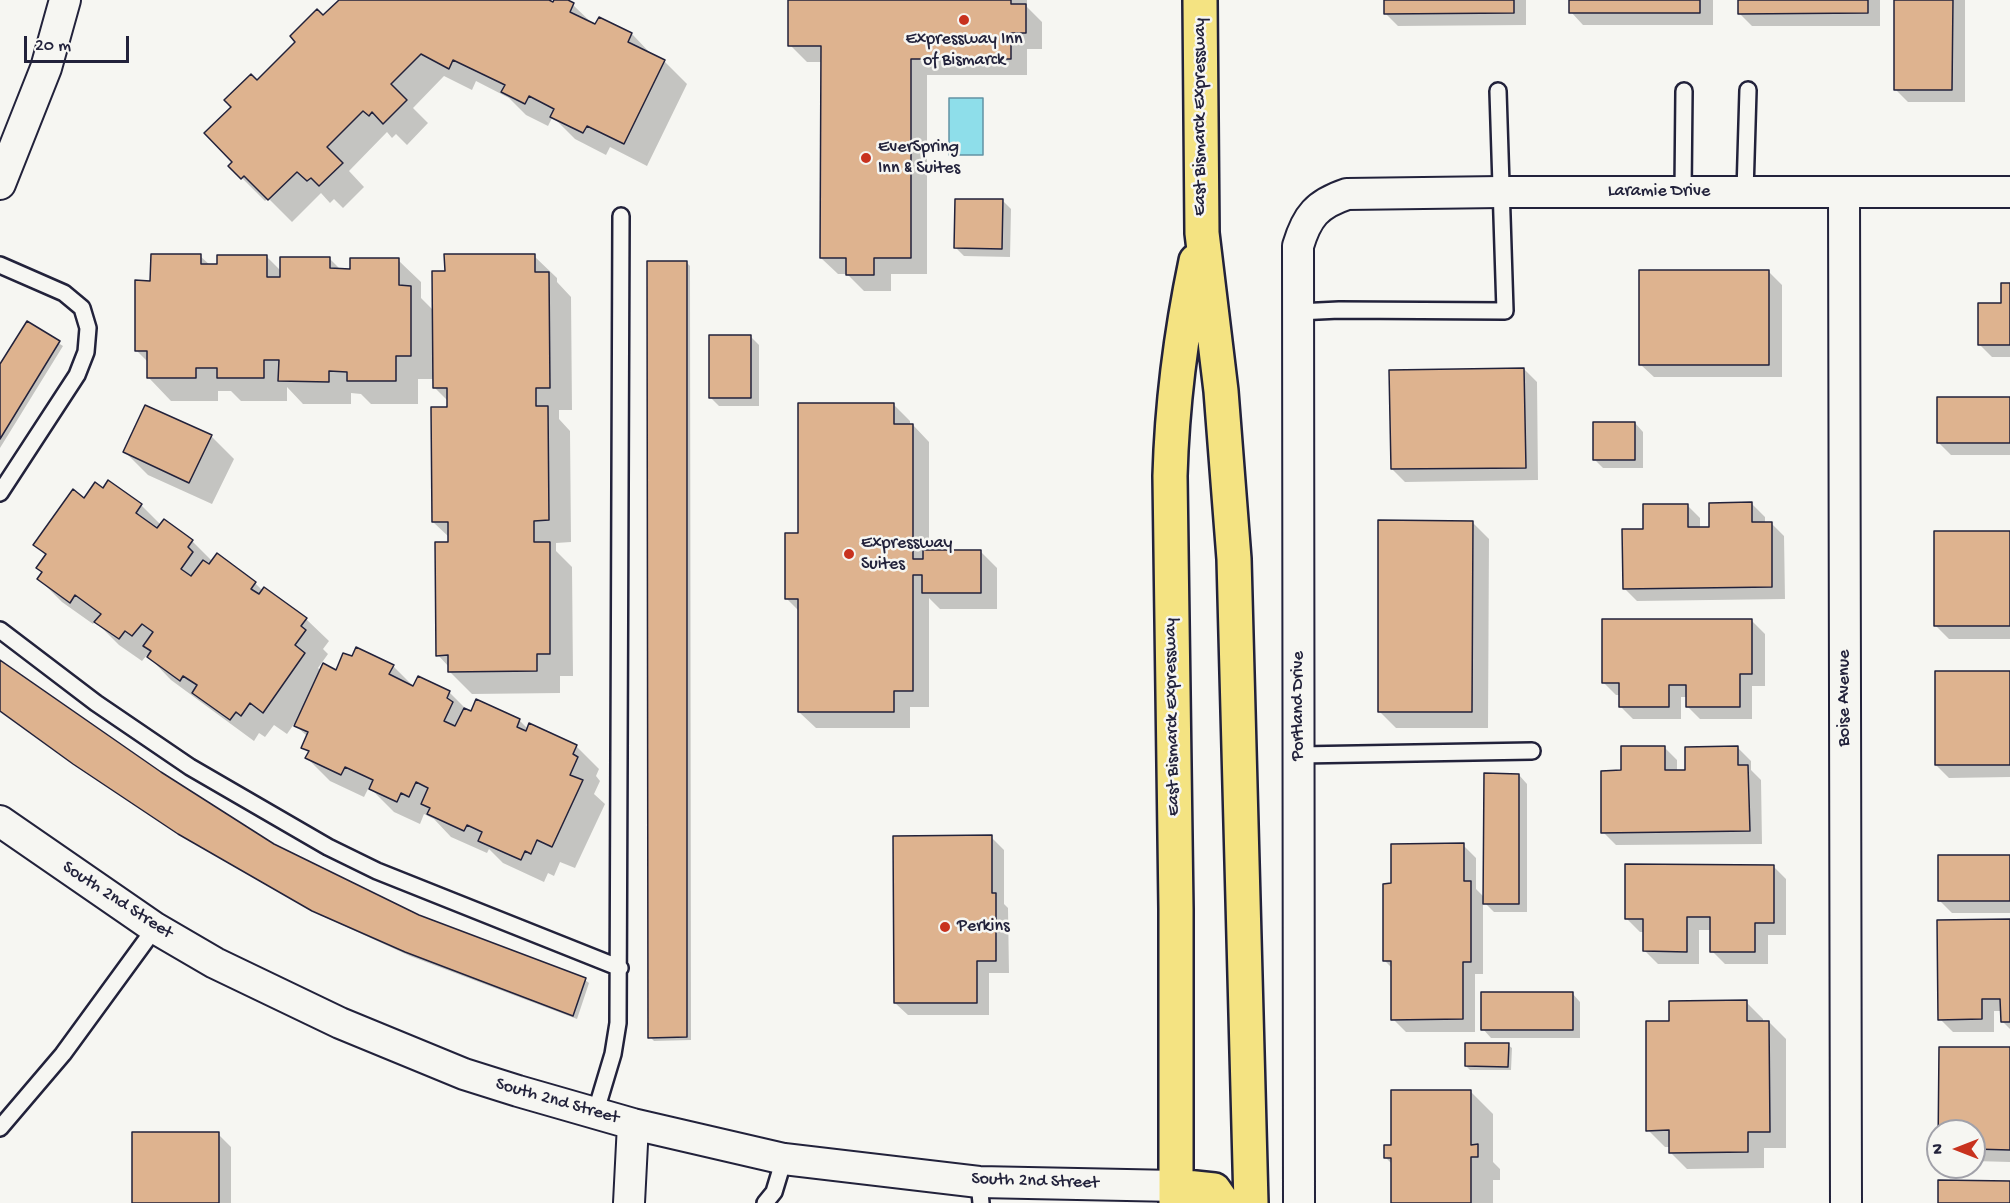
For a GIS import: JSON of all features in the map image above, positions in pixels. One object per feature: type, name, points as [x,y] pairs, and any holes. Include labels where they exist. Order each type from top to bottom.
[{"type":"main road","name":"East Bismarck Expressway","points":[[1200,0],[1202,233],[1221,391],[1234,559],[1251,1203]]},
{"type":"main road","name":"East Bismarck Expressway","points":[[1176,1194],[1176,909],[1171,437],[1185,316],[1202,233]]},
{"type":"main road","points":[[1176,1194],[1214,1190],[1223,1203]]},
{"type":"street","points":[[0,184],[46,68],[65,0]]},
{"type":"street","name":"Boise Avenue","points":[[1845,192],[1846,1203]]},
{"type":"street","name":"Laramie Drive","points":[[1313,212],[1329,200],[1347,194],[2010,192]]},
{"type":"street","name":"Portland Drive","points":[[1299,1203],[1298,246],[1304,227],[1313,212]]},
{"type":"street","name":"South 2nd Street","points":[[0,821],[155,928],[215,963],[340,1023],[464,1074],[633,1124],[784,1159],[980,1192],[1176,1194]]},
{"type":"street","points":[[629,1203],[633,1124]]},
{"type":"lane","points":[[1745,192],[1748,90]]},
{"type":"lane","points":[[1298,312],[1339,310],[1505,311],[1497,91]]},
{"type":"lane","points":[[1683,192],[1684,92]]},
{"type":"lane","points":[[596,1114],[613,1054],[618,1023],[620,968],[621,216]]},
{"type":"lane","points":[[0,265],[64,293],[82,308],[88,328],[86,352],[77,375],[0,493]]},
{"type":"lane","points":[[0,630],[96,702],[190,766],[328,847],[377,871],[620,968]]},
{"type":"lane","points":[[1299,755],[1532,751]]},
{"type":"lane","points":[[0,1128],[63,1054],[155,928]]},
{"type":"lane","points":[[772,1200],[784,1159]]},
{"type":"water","points":[[949,98],[983,98],[983,155],[949,155]]},
{"type":"building","points":[[339,0],[549,0],[553,2],[554,0],[568,0],[574,3],[570,12],[595,24],[599,17],[632,33],[628,42],[665,60],[624,144],[587,126],[583,133],[550,117],[554,109],[529,96],[525,104],[501,92],[505,85],[453,60],[449,69],[421,54],[391,84],[407,100],[383,124],[372,112],[369,116],[363,111],[327,147],[343,163],[319,186],[311,178],[307,181],[297,172],[268,200],[244,176],[241,179],[228,166],[232,162],[204,133],[231,107],[224,100],[251,74],[257,80],[295,42],[290,36],[317,9],[323,15]]},
{"type":"building","name":"EverSpring Inn & Suites","points":[[788,0],[1011,0],[1011,4],[1026,4],[1026,33],[1011,33],[1011,59],[911,59],[911,258],[874,258],[874,275],[846,275],[846,258],[820,258],[821,46],[788,46]]},
{"type":"building","points":[[1384,0],[1514,0],[1514,13],[1384,14]]},
{"type":"building","points":[[1569,0],[1700,0],[1700,13],[1569,13]]},
{"type":"building","points":[[1738,0],[1868,0],[1868,13],[1738,14]]},
{"type":"building","points":[[1894,0],[1953,0],[1952,90],[1894,90]]},
{"type":"building","points":[[955,199],[1003,199],[1002,249],[954,248]]},
{"type":"building","points":[[151,254],[201,254],[201,264],[217,264],[217,255],[267,255],[267,277],[280,277],[280,257],[330,257],[330,268],[350,269],[350,258],[399,258],[399,285],[411,286],[411,356],[396,356],[396,381],[347,381],[347,372],[329,371],[329,382],[278,381],[279,360],[264,360],[264,378],[217,378],[217,368],[196,368],[196,378],[147,378],[147,351],[135,351],[135,280],[150,281]]},
{"type":"building","points":[[444,254],[535,254],[535,272],[549,272],[550,388],[536,388],[536,406],[548,406],[549,520],[534,521],[534,542],[550,542],[550,654],[537,654],[537,671],[448,672],[448,655],[436,656],[435,542],[448,542],[448,522],[432,522],[431,407],[447,407],[447,388],[433,388],[432,271],[445,271]]},
{"type":"building","points":[[647,261],[687,261],[687,1037],[648,1038]]},
{"type":"building","points":[[1639,270],[1769,270],[1769,365],[1639,365]]},
{"type":"building","points":[[2001,283],[2010,283],[2010,345],[1978,345],[1978,303],[2001,303]]},
{"type":"building","points":[[27,321],[60,341],[0,439],[0,364]]},
{"type":"building","points":[[709,335],[751,335],[751,398],[709,398]]},
{"type":"building","points":[[1524,368],[1526,468],[1391,469],[1389,370]]},
{"type":"building","points":[[1937,397],[2010,397],[2010,443],[1937,443]]},
{"type":"building","name":"Expressway Suites","points":[[798,403],[894,403],[894,424],[913,424],[913,559],[923,559],[923,550],[981,550],[981,593],[922,593],[922,575],[913,575],[913,691],[894,691],[894,712],[798,712],[798,599],[785,599],[785,533],[798,533]]},
{"type":"building","points":[[145,405],[212,435],[189,483],[123,452]]},
{"type":"building","points":[[1593,422],[1635,422],[1635,460],[1593,460]]},
{"type":"building","points":[[108,480],[142,504],[136,513],[157,528],[164,519],[193,540],[188,547],[193,552],[181,569],[191,576],[203,560],[209,564],[217,553],[256,582],[251,589],[259,594],[264,587],[307,618],[301,626],[306,630],[295,645],[305,653],[263,713],[250,703],[241,716],[236,712],[230,720],[192,693],[197,685],[183,676],[180,681],[147,657],[151,651],[143,646],[153,632],[142,624],[132,636],[125,631],[119,639],[94,622],[101,614],[75,595],[70,603],[37,579],[42,572],[36,568],[46,554],[33,545],[73,489],[84,498],[95,482],[103,488]]},
{"type":"building","points":[[1752,502],[1752,522],[1772,522],[1772,587],[1623,589],[1622,529],[1643,529],[1643,504],[1688,504],[1688,527],[1709,527],[1709,503]]},
{"type":"building","points":[[1378,520],[1473,521],[1472,712],[1378,712]]},
{"type":"building","points":[[1934,531],[2010,531],[2010,626],[1934,626]]},
{"type":"building","points":[[1602,619],[1752,619],[1752,674],[1740,674],[1740,707],[1686,707],[1686,685],[1669,685],[1669,707],[1619,707],[1619,683],[1602,683]]},
{"type":"building","points":[[356,647],[394,665],[389,674],[413,686],[418,676],[450,691],[447,698],[453,702],[444,721],[455,726],[464,708],[471,711],[476,699],[520,719],[517,727],[526,731],[529,723],[577,745],[573,754],[578,757],[570,775],[583,780],[552,847],[537,840],[531,854],[525,851],[521,860],[478,841],[482,832],[467,825],[464,831],[427,814],[430,808],[421,804],[428,788],[416,782],[409,797],[401,793],[397,802],[369,789],[373,780],[345,767],[341,775],[305,758],[309,751],[301,748],[308,732],[294,726],[323,663],[336,670],[343,653],[352,656]]},
{"type":"building","points":[[0,660],[161,772],[274,844],[419,915],[586,978],[573,1016],[405,952],[312,911],[178,834],[73,764],[0,711]]},
{"type":"building","points":[[1935,671],[2010,671],[2010,765],[1935,765]]},
{"type":"building","points":[[1621,746],[1665,746],[1665,770],[1685,770],[1685,747],[1738,746],[1738,765],[1748,765],[1750,831],[1601,833],[1601,771],[1621,770]]},
{"type":"building","points":[[1484,773],[1519,774],[1519,904],[1483,904]]},
{"type":"building","name":"Perkins","points":[[992,835],[992,893],[996,893],[996,961],[977,961],[977,1003],[894,1003],[893,836]]},
{"type":"building","points":[[1464,843],[1464,881],[1471,881],[1471,962],[1463,962],[1463,1019],[1391,1020],[1391,961],[1383,961],[1383,884],[1391,883],[1391,844]]},
{"type":"building","points":[[1938,855],[2010,855],[2010,901],[1938,901]]},
{"type":"building","points":[[1625,864],[1774,865],[1774,923],[1755,923],[1755,952],[1710,952],[1710,917],[1687,917],[1687,952],[1643,951],[1643,919],[1625,919]]},
{"type":"building","points":[[2010,919],[2010,1022],[2001,1022],[2000,999],[1982,999],[1982,1019],[1938,1020],[1937,920]]},
{"type":"building","points":[[1481,992],[1573,992],[1573,1030],[1481,1030]]},
{"type":"building","points":[[1747,1000],[1747,1021],[1769,1021],[1770,1132],[1748,1132],[1748,1152],[1669,1153],[1669,1130],[1646,1131],[1646,1021],[1669,1021],[1669,1001]]},
{"type":"building","points":[[1465,1043],[1509,1043],[1508,1067],[1465,1066]]},
{"type":"building","points":[[1939,1047],[2010,1047],[2010,1150],[1986,1149],[1986,1119],[1938,1119]]},
{"type":"building","points":[[1391,1090],[1471,1090],[1471,1145],[1478,1144],[1478,1157],[1471,1157],[1471,1203],[1391,1203],[1391,1158],[1384,1158],[1384,1145],[1391,1145]]},
{"type":"building","points":[[132,1132],[219,1132],[219,1203],[132,1203]]},
{"type":"building","points":[[1938,1180],[2010,1181],[2010,1203],[1938,1203]]},
{"type":"place","name":"Expressway Inn of Bismarck","points":[[964,20]]},
{"type":"place","name":"EverSpring Inn & Suites","points":[[866,158]]},
{"type":"place","name":"Expressway Suites","points":[[849,554]]},
{"type":"place","name":"Perkins","points":[[945,927]]}]
